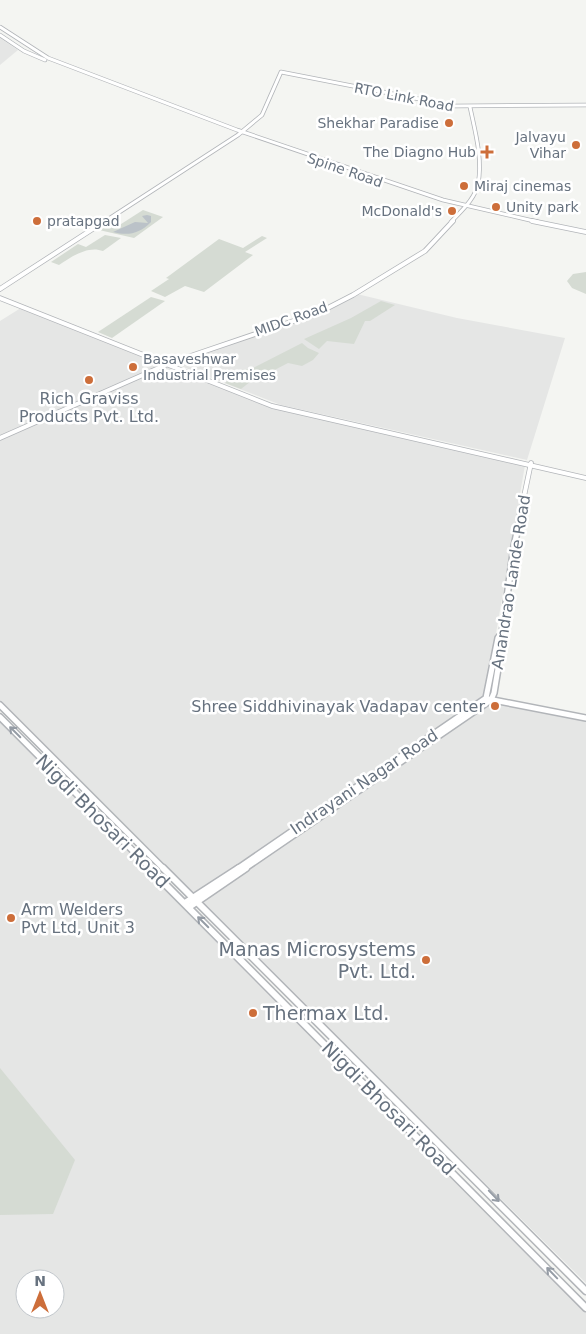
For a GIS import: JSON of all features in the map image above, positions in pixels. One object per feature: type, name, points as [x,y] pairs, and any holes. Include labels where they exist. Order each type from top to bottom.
[{"type":"main road","points":[[0,27],[18,37],[43,56],[104,81]]},
{"type":"main road","points":[[0,35],[28,53],[104,81]]},
{"type":"main road","name":"RTO Link Road","points":[[241,134],[265,115],[282,73],[435,104],[469,107],[586,106]]},
{"type":"main road","name":"Spine Road","points":[[104,81],[241,134],[463,207],[586,233]]},
{"type":"main road","name":"MIDC Road","points":[[0,437],[167,363],[310,316],[334,306],[428,249],[463,207],[473,198],[479,180],[479,146],[469,107]]},
{"type":"main road","points":[[0,294],[241,134]]},
{"type":"main road","points":[[0,294],[275,406],[586,477]]},
{"type":"main road","name":"MIDC Road","points":[[0,437],[150,370]]},
{"type":"main road","name":"Anandrao Lande Road","points":[[489,699],[503,638],[502,633],[514,546],[531,464]]},
{"type":"main road","points":[[489,699],[586,718]]},
{"type":"main road","name":"Indrayani Nagar Road","points":[[187,905],[489,699]]},
{"type":"main road","name":"Nigdi Bhosari Road","points":[[0,705],[476,1178],[586,1291]]},
{"type":"main road","name":"Nigdi Bhosari Road","points":[[0,717],[586,1308]]},
{"type":"main road","points":[[467,1186],[476,1178]]},
{"type":"shaded area","points":[[0,38],[18,50],[0,65]]},
{"type":"shaded area","points":[[143,210],[163,217],[134,238],[99,230],[109,223],[118,226]]},
{"type":"shaded area","points":[[142,216],[151,216],[151,222],[138,231],[128,234],[113,232],[135,222],[148,223]]},
{"type":"shaded area","points":[[105,235],[121,238],[103,251],[86,251],[74,255],[59,265],[51,262],[78,244],[86,247]]},
{"type":"shaded area","points":[[262,236],[267,238],[245,252],[253,255],[204,292],[185,286],[165,297],[151,291],[219,239],[243,248]]},
{"type":"shaded area","points":[[586,272],[586,294],[572,288],[567,281],[573,274]]},
{"type":"shaded area","points":[[357,294],[457,318],[565,338],[527,460],[281,405],[173,363],[316,315]]},
{"type":"shaded area","points":[[151,297],[165,301],[112,338],[98,332]]},
{"type":"shaded area","points":[[381,301],[395,305],[370,321],[365,321],[354,344],[327,341],[319,349],[304,339],[351,318]]},
{"type":"shaded area","points":[[24,306],[285,411],[525,465],[485,697],[586,715],[586,1283],[0,704],[0,321]]},
{"type":"shaded area","points":[[302,343],[319,353],[313,360],[302,366],[288,363],[261,377],[242,370],[253,368]]},
{"type":"shaded area","points":[[239,372],[255,378],[241,389],[225,383]]},
{"type":"shaded area","points":[[0,719],[586,1309],[586,1334],[0,1334]]},
{"type":"shaded area","points":[[0,1068],[75,1160],[53,1214],[0,1215]]},
{"type":"place","name":"Shekhar Paradise","points":[[449,123]]},
{"type":"place","name":"Jalvayu Vihar","points":[[576,145]]},
{"type":"place","name":"The Diagno Hub","points":[[487,152]]},
{"type":"place","name":"Miraj cinemas","points":[[464,186]]},
{"type":"place","name":"Unity park","points":[[496,207]]},
{"type":"place","name":"McDonald's","points":[[452,211]]},
{"type":"place","name":"pratapgad","points":[[37,221]]},
{"type":"place","name":"Basaveshwar Industrial Premises","points":[[133,367]]},
{"type":"place","name":"Rich Graviss Products Pvt. Ltd.","points":[[89,380]]},
{"type":"place","name":"Shree Siddhivinayak Vadapav center","points":[[495,706]]},
{"type":"place","name":"Arm Welders Pvt Ltd, Unit 3","points":[[11,918]]},
{"type":"place","name":"Manas Microsystems Pvt. Ltd.","points":[[426,960]]},
{"type":"place","name":"Thermax Ltd.","points":[[253,1013]]}]
